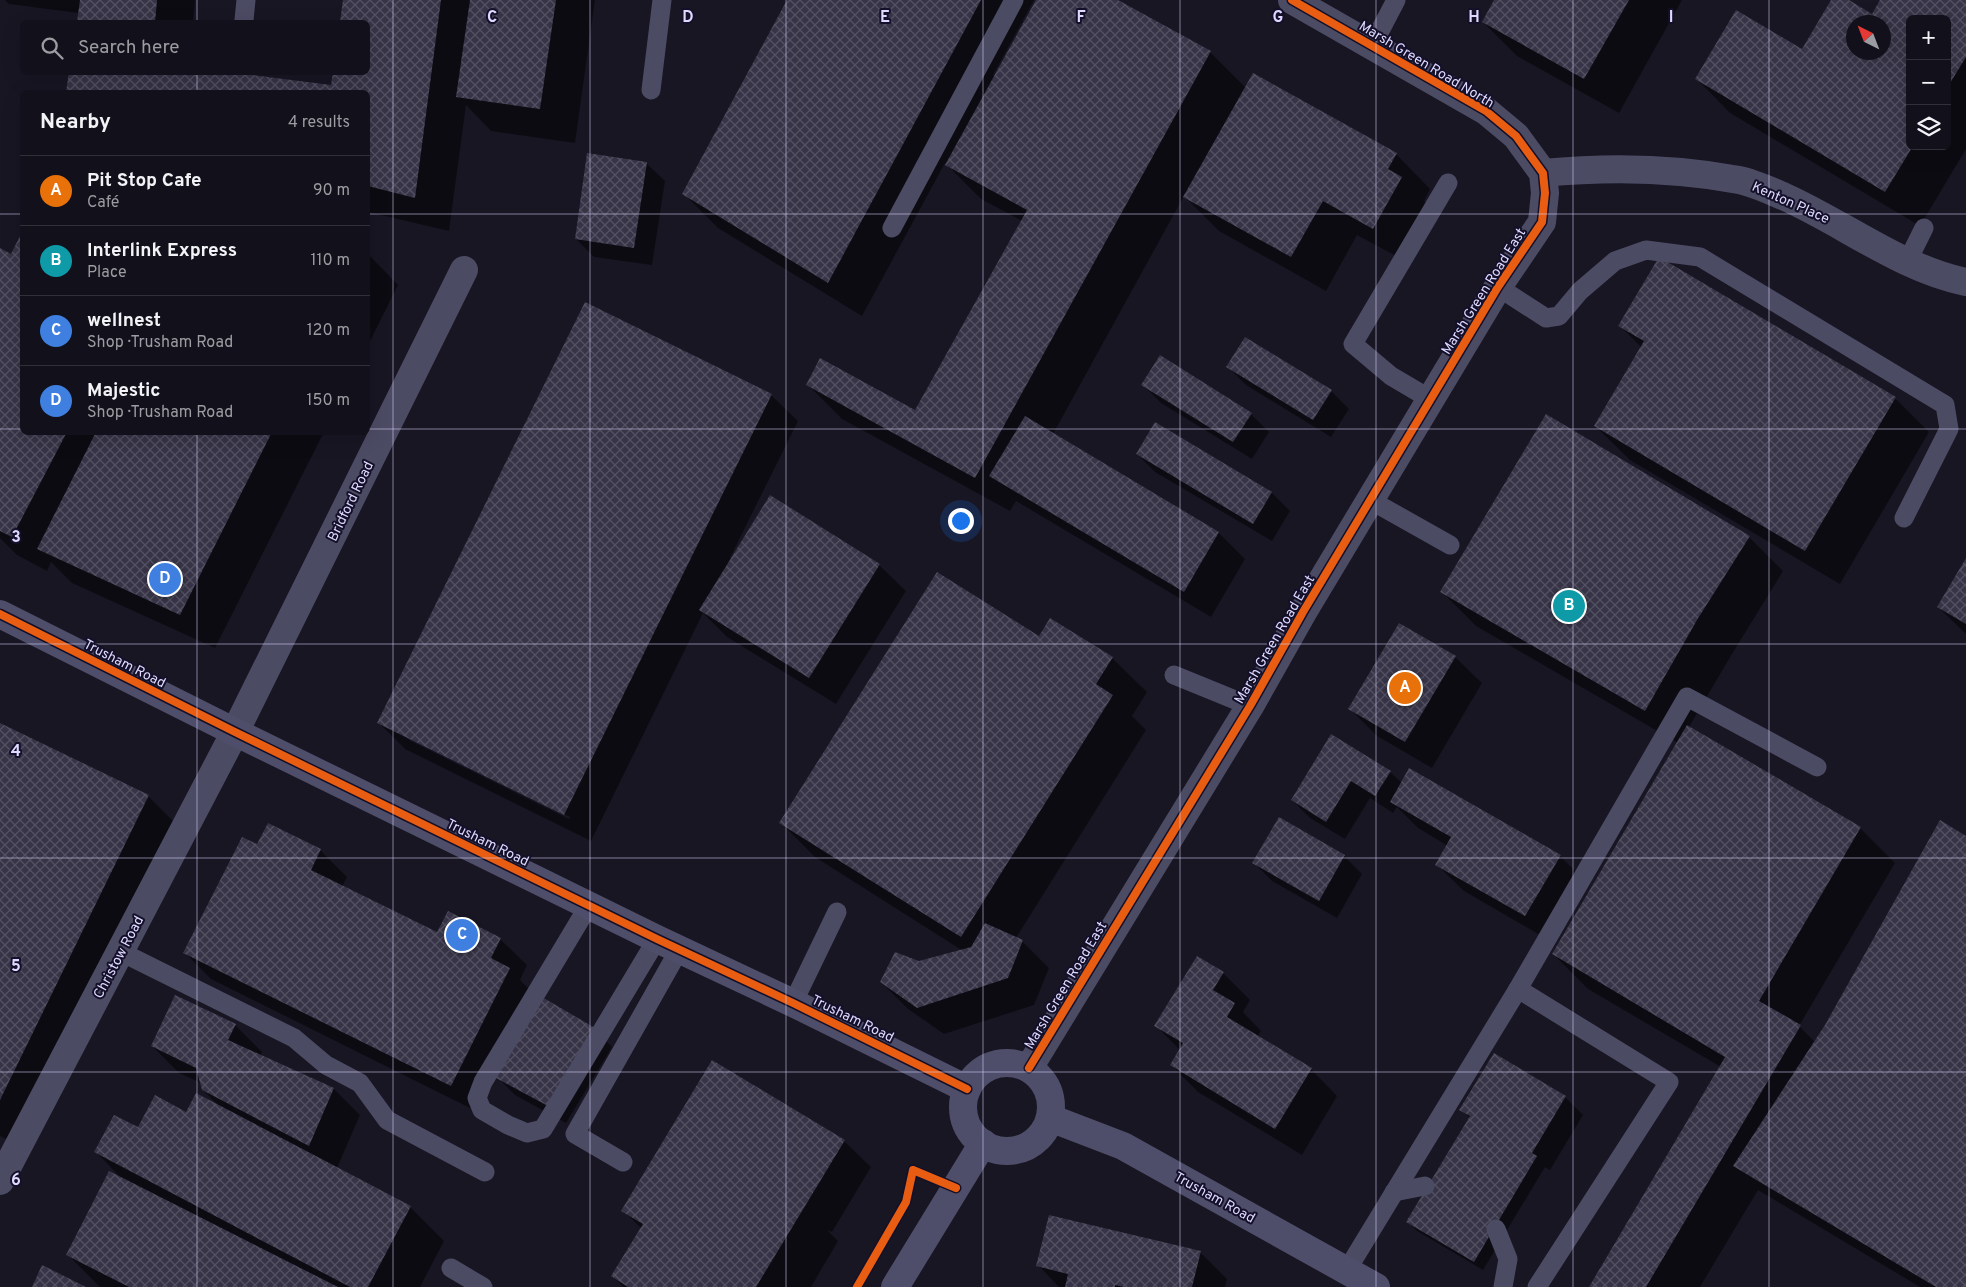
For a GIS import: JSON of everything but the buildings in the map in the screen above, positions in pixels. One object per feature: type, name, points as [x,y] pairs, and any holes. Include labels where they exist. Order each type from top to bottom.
[{"type":"street","name":"Marsh Green Road North","points":[[1292,0],[1486,111],[1516,136],[1543,173]]},
{"type":"street","name":"Kenton Place","points":[[1543,173],[1588,169],[1684,173],[1741,180],[1784,196],[1907,262],[1944,278],[1966,282]]},
{"type":"street","name":"Marsh Green Road East","points":[[1029,1068],[1250,706],[1303,612],[1430,399],[1498,287],[1542,222],[1545,193],[1543,173]]},
{"type":"street","name":"Bridford Road","points":[[235,732],[464,270]]},
{"type":"street","name":"Trusham Road","points":[[0,614],[668,945],[793,1003],[967,1089]]},
{"type":"street","name":"Christow Road","points":[[0,1181],[235,732]]},
{"type":"street","points":[[1008,1062],[1024,1065],[1036,1073],[1046,1085],[1051,1100],[1050,1118],[1045,1130],[1035,1141],[1022,1149],[1006,1151],[983,1144],[968,1128],[963,1114],[964,1098],[967,1089],[979,1072],[993,1064],[1008,1062]]},
{"type":"street","name":"Trusham Road","points":[[1050,1118],[1124,1146],[1376,1287]]},
{"type":"street","points":[[896,1287],[983,1144]]},
{"type":"lane","points":[[244,20],[246,0]]},
{"type":"lane","points":[[651,90],[662,0]]},
{"type":"lane","points":[[892,228],[1014,0]]},
{"type":"lane","points":[[1372,46],[1396,0]]},
{"type":"lane","points":[[1430,399],[1391,376],[1353,344],[1448,184]]},
{"type":"lane","points":[[1907,262],[1924,228]]},
{"type":"lane","points":[[1498,287],[1546,318],[1559,316],[1580,291],[1615,261],[1646,250],[1700,257],[1945,405],[1948,429],[1904,518]]},
{"type":"lane","points":[[1370,500],[1450,545]]},
{"type":"lane","points":[[1174,675],[1250,706]]},
{"type":"lane","points":[[1347,1270],[1518,989],[1687,697],[1817,767]]},
{"type":"lane","points":[[589,905],[545,976],[477,1098],[482,1110],[508,1125],[527,1133],[543,1129],[668,945]]},
{"type":"lane","points":[[793,1003],[837,912]]},
{"type":"lane","points":[[623,1162],[575,1134],[668,945]]},
{"type":"lane","points":[[120,952],[294,1038],[326,1066],[360,1083],[387,1120],[485,1172]]},
{"type":"lane","points":[[1518,989],[1669,1082],[1537,1287]]},
{"type":"lane","points":[[1394,1192],[1425,1186]]},
{"type":"lane","points":[[1496,1229],[1508,1259],[1503,1287]]},
{"type":"lane","points":[[451,1268],[483,1287]]},
{"type":"cycle path","points":[[1029,1068],[1250,706],[1303,612],[1498,287],[1542,222],[1545,193],[1543,173],[1516,136],[1486,111],[1292,0]]},
{"type":"cycle path","points":[[0,614],[235,732],[967,1089]]},
{"type":"cycle path","points":[[857,1287],[906,1202],[913,1170],[956,1188]]},
{"type":"place","name":"Majestic","points":[[165,579]]},
{"type":"place","name":"Interlink Express","points":[[1569,606]]},
{"type":"place","name":"Pit Stop Cafe","points":[[1405,688]]},
{"type":"place","name":"wellnest","points":[[462,935]]}]
